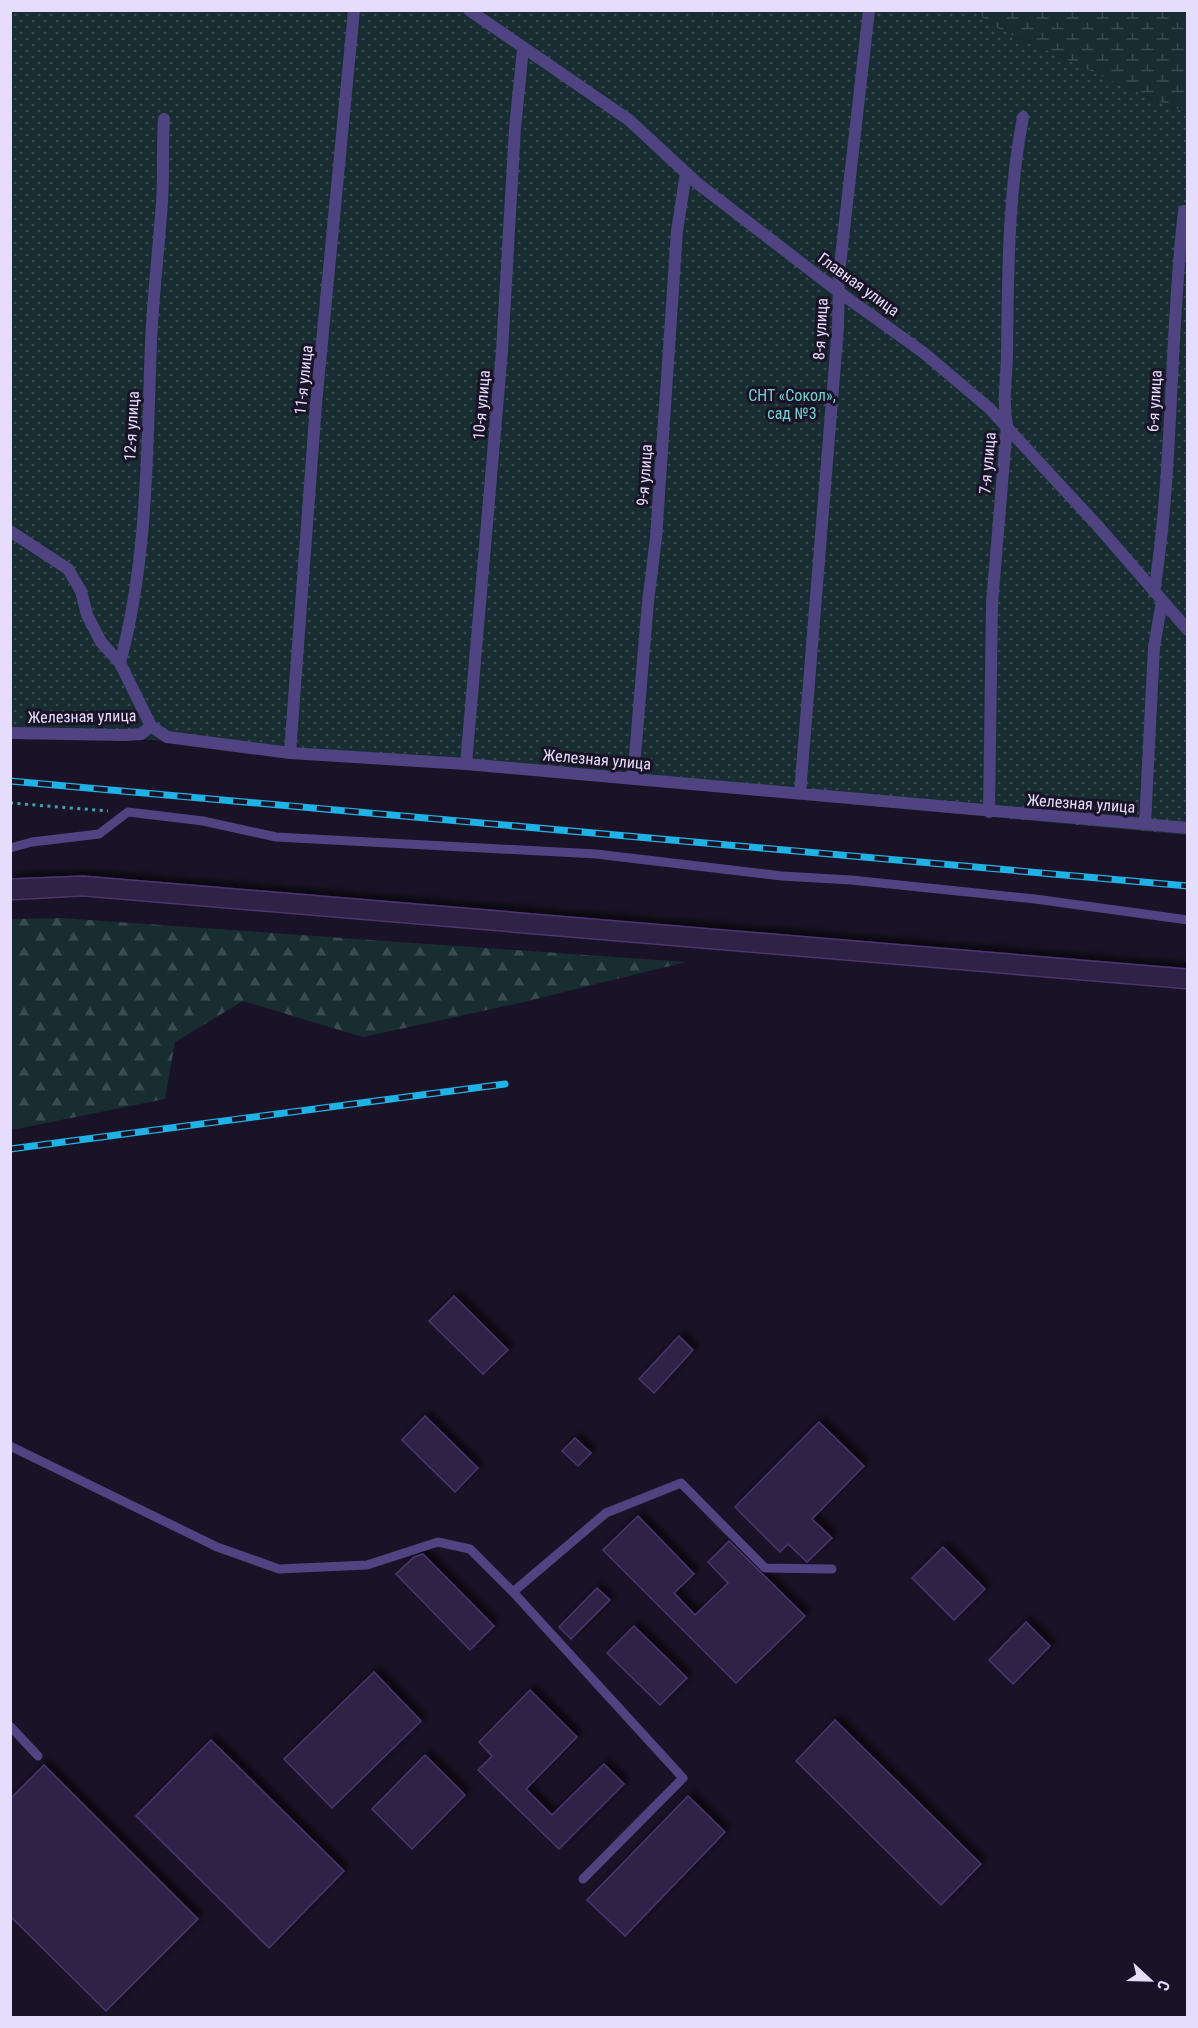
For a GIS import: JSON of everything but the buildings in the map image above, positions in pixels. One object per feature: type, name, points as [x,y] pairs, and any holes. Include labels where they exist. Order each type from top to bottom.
[{"type":"street","name":"11-я улица","points":[[290,753],[316,404],[354,10]]},
{"type":"street","name":"Главная улица","points":[[469,10],[628,120],[686,173],[839,292],[924,353],[1007,425],[1047,474],[1097,525],[1188,630]]},
{"type":"street","name":"8-я улица","points":[[800,793],[839,292],[869,10]]},
{"type":"street","name":"10-я улица","points":[[466,764],[502,351],[515,128],[523,49]]},
{"type":"street","name":"7-я улица","points":[[989,812],[992,603],[1007,425],[1003,408],[1007,355],[1007,261],[1014,165],[1023,117]]},
{"type":"street","name":"12-я улица","points":[[120,663],[129,630],[138,561],[148,440],[151,339],[163,198],[164,119]]},
{"type":"street","name":"9-я улица","points":[[633,779],[648,602],[656,538],[677,231],[686,173]]},
{"type":"street","name":"6-я улица","points":[[1145,824],[1176,274],[1184,211]]},
{"type":"street","points":[[10,531],[68,569],[81,591],[87,615],[101,642],[120,663],[151,726]]},
{"type":"street","name":"Железная улица","points":[[10,733],[126,735],[141,734],[151,726],[167,737],[290,753],[466,764],[1188,828]]},
{"type":"lane","points":[[10,848],[32,842],[99,834],[128,812],[203,821],[276,837],[596,854],[782,876],[851,880],[1035,899],[1188,920]]},
{"type":"lane","points":[[10,1446],[217,1547],[279,1569],[367,1565],[438,1542],[470,1549],[513,1592],[683,1778],[583,1879]]},
{"type":"lane","points":[[513,1592],[606,1513],[681,1483],[765,1568],[832,1569]]},
{"type":"lane","points":[[10,1726],[38,1756]]},
{"type":"path","points":[[10,803],[128,812]]},
{"type":"green space","name":"СНТ «Сокол», сад №3","points":[[680,10],[706,18],[747,10],[975,11],[989,23],[1007,33],[1187,113],[1187,835],[11,727],[10,11]]},
{"type":"green space","points":[[680,11],[747,11],[706,18]]},
{"type":"green space","points":[[976,11],[1187,11],[1187,113],[1007,33],[989,23]]},
{"type":"green space","points":[[60,918],[686,962],[515,1004],[363,1037],[243,1001],[175,1042],[165,1099],[11,1130],[11,919]]},
{"type":"railway","points":[[10,781],[1188,886]]},
{"type":"railway","points":[[10,1149],[505,1084]]}]
